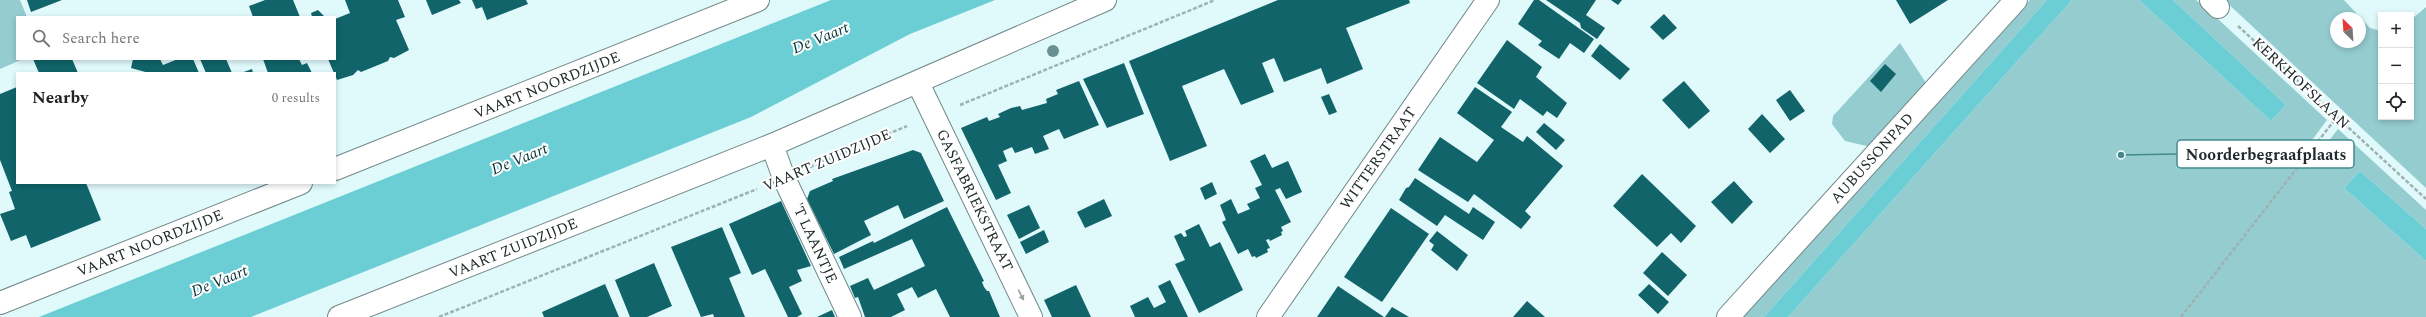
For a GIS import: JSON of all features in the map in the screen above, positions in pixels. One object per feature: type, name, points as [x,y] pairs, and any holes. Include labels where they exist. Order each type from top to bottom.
[{"type":"street","name":"VAART NOORDZIJDE","points":[[336,169],[758,0]]},
{"type":"street","name":"VAART ZUIDZIJDE","points":[[339,317],[772,145],[918,83],[1105,0]]},
{"type":"street","name":"WITTERSTRAAT","points":[[1268,317],[1488,0]]},
{"type":"street","name":"AUBUSSONPAD","points":[[1728,317],[2016,0]]},
{"type":"street","name":"GASFABRIEKSTRAAT","points":[[918,83],[1031,317]]},
{"type":"street","name":"'T LAANTJE","points":[[772,145],[784,178],[850,317]]},
{"type":"street","name":"VAART NOORDZIJDE","points":[[0,303],[298,184]]},
{"type":"path","name":"VAART ZUIDZIJDE","points":[[439,317],[784,178],[1215,0]]},
{"type":"path","name":"KERKHOFSLAAN","points":[[2215,4],[2426,199]]},
{"type":"path","points":[[2181,317],[2337,117]]},
{"type":"shaded area","points":[[0,0],[20,0],[27,16],[16,16],[16,60],[21,60],[0,69]]},
{"type":"shaded area","points":[[2030,0],[2047,0],[1764,317],[1742,317]]},
{"type":"shaded area","points":[[2072,0],[2139,0],[2271,121],[2286,105],[2173,0],[2196,0],[2205,7],[2327,120],[2304,151],[2314,160],[2338,129],[2426,210],[2426,229],[2360,171],[2344,188],[2426,261],[2426,317],[1788,317]]},
{"type":"shaded area","points":[[2224,0],[2344,0],[2355,12],[2330,12],[2330,48],[2366,48],[2366,24],[2370,28],[2378,30],[2378,120],[2414,120],[2414,17],[2426,7],[2426,188]]},
{"type":"shaded area","points":[[1900,43],[1928,86],[1871,147],[1845,141],[1832,124],[1833,116]]},
{"type":"water","name":"De Vaart","points":[[831,0],[995,0],[910,34],[751,117],[251,317],[39,317]]},
{"type":"water","points":[[2047,0],[2072,0],[1788,317],[1764,317]]},
{"type":"water","points":[[2139,0],[2173,0],[2286,105],[2271,121]]},
{"type":"water","points":[[2360,171],[2426,229],[2426,261],[2344,188]]},
{"type":"building","points":[[27,0],[62,0],[31,12]]},
{"type":"building","points":[[265,0],[293,0],[300,16],[253,16],[249,6]]},
{"type":"building","points":[[345,0],[398,0],[405,17],[396,20],[409,50],[394,58],[390,57],[388,61],[361,72],[358,70],[353,75],[337,80],[336,72],[334,72],[328,60],[336,60],[336,19],[350,13]]},
{"type":"building","points":[[426,0],[459,0],[461,3],[432,15]]},
{"type":"building","points":[[472,0],[526,0],[528,4],[487,20],[482,7],[476,9]]},
{"type":"building","points":[[1278,0],[1409,0],[1410,3],[1346,28],[1363,69],[1327,84],[1321,68],[1284,82],[1274,58],[1262,63],[1274,92],[1241,105],[1224,69],[1182,86],[1207,146],[1170,161],[1129,61]]},
{"type":"building","points":[[1534,0],[1539,0],[1594,39],[1584,53],[1570,43],[1559,59],[1538,45],[1542,41],[1518,24]]},
{"type":"building","points":[[1546,0],[1596,0],[1586,15],[1605,28],[1597,39],[1581,28],[1580,23]]},
{"type":"building","points":[[1611,0],[1622,0],[1618,5]]},
{"type":"building","points":[[1896,0],[1948,0],[1910,24]]},
{"type":"building","points":[[318,10],[324,16],[312,16],[311,13]]},
{"type":"building","points":[[1664,14],[1677,28],[1663,40],[1650,27]]},
{"type":"building","points":[[1507,40],[1542,67],[1536,77],[1567,103],[1557,118],[1547,111],[1543,116],[1520,99],[1514,109],[1477,83]]},
{"type":"building","points":[[1600,44],[1630,69],[1620,80],[1591,56]]},
{"type":"building","points":[[33,60],[72,60],[78,72],[39,72]]},
{"type":"building","points":[[133,60],[160,60],[163,65],[176,60],[193,60],[199,72],[145,72],[131,68]]},
{"type":"building","points":[[200,60],[226,60],[232,72],[206,72]]},
{"type":"building","points":[[263,60],[300,60],[302,65],[307,63],[312,72],[268,72]]},
{"type":"building","points":[[1124,63],[1144,114],[1107,128],[1083,79]]},
{"type":"building","points":[[1885,64],[1896,74],[1881,92],[1870,81]]},
{"type":"building","points":[[252,69],[253,72],[244,72]]},
{"type":"building","points":[[1079,81],[1099,125],[1064,139],[1059,129],[1043,136],[1049,149],[1035,154],[1032,147],[1015,153],[1012,147],[1003,151],[1007,161],[998,165],[1011,193],[996,200],[961,128],[987,117],[989,121],[1000,117],[998,114],[1011,108],[1020,106],[1022,110],[1047,103],[1046,99],[1058,94],[1056,90]]},
{"type":"building","points":[[1684,81],[1710,111],[1689,129],[1662,100]]},
{"type":"building","points":[[16,87],[16,184],[86,184],[101,220],[31,248],[26,235],[11,241],[0,214],[15,209],[9,192],[12,191],[0,160],[0,94]]},
{"type":"building","points":[[1475,87],[1512,112],[1501,127],[1523,142],[1527,136],[1563,166],[1525,211],[1531,217],[1521,229],[1474,194],[1468,202],[1418,170],[1440,137],[1477,162],[1494,140],[1457,113]]},
{"type":"building","points":[[1790,90],[1805,111],[1790,121],[1776,100]]},
{"type":"building","points":[[1329,94],[1337,112],[1329,115],[1321,97]]},
{"type":"building","points":[[1762,114],[1785,139],[1770,153],[1748,129]]},
{"type":"building","points":[[1544,123],[1565,140],[1556,150],[1536,132]]},
{"type":"building","points":[[913,150],[921,153],[944,201],[904,219],[898,205],[864,221],[871,235],[834,254],[807,199],[810,191],[833,181],[832,179]]},
{"type":"building","points":[[1265,154],[1272,168],[1288,161],[1302,192],[1286,199],[1280,188],[1275,190],[1291,222],[1281,227],[1283,231],[1281,232],[1282,235],[1270,241],[1269,239],[1266,240],[1270,248],[1267,249],[1268,252],[1256,258],[1255,256],[1252,257],[1248,249],[1238,254],[1222,222],[1226,220],[1220,205],[1231,199],[1238,214],[1250,209],[1247,204],[1260,198],[1255,188],[1262,185],[1250,161]]},
{"type":"building","points":[[1642,174],[1696,226],[1681,243],[1671,233],[1657,247],[1613,206]]},
{"type":"building","points":[[1415,178],[1469,214],[1473,207],[1495,222],[1483,240],[1445,215],[1437,226],[1399,200],[1406,188],[1409,187]]},
{"type":"building","points":[[1734,181],[1753,202],[1732,224],[1711,202]]},
{"type":"building","points":[[1212,182],[1217,194],[1205,200],[1200,188]]},
{"type":"building","points":[[1104,199],[1112,216],[1085,228],[1077,212]]},
{"type":"building","points":[[781,201],[811,266],[797,270],[802,281],[789,287],[802,314],[797,317],[788,317],[765,269],[752,275],[729,224]]},
{"type":"building","points":[[1029,205],[1040,228],[1019,239],[1007,215]]},
{"type":"building","points":[[947,207],[984,281],[982,282],[984,287],[987,291],[989,291],[1000,317],[950,317],[936,289],[918,298],[912,287],[897,294],[905,310],[891,317],[865,317],[858,297],[855,298],[850,286],[868,278],[874,290],[925,266],[912,239],[844,269],[839,257],[873,241],[874,243]]},
{"type":"building","points":[[1391,208],[1429,234],[1382,302],[1344,277]]},
{"type":"building","points":[[1199,224],[1210,247],[1220,242],[1243,290],[1199,313],[1175,264],[1185,260],[1174,236],[1181,233],[1184,237],[1187,236],[1185,231]]},
{"type":"building","points":[[722,227],[741,273],[729,278],[745,317],[714,317],[713,314],[701,317],[671,247]]},
{"type":"building","points":[[1044,230],[1049,242],[1026,254],[1020,242]]},
{"type":"building","points":[[1437,231],[1468,255],[1457,271],[1431,250],[1434,245],[1429,241]]},
{"type":"building","points":[[1662,252],[1687,275],[1668,296],[1643,273]]},
{"type":"building","points":[[654,263],[672,306],[647,317],[630,317],[615,280]]},
{"type":"building","points":[[1170,280],[1188,317],[1135,317],[1130,306],[1148,297],[1154,308],[1166,302],[1158,286]]},
{"type":"building","points":[[605,284],[619,317],[544,317],[542,312]]},
{"type":"building","points":[[1649,284],[1669,302],[1658,314],[1638,295]]},
{"type":"building","points":[[1076,285],[1091,317],[1052,317],[1044,300]]},
{"type":"building","points":[[1338,286],[1384,317],[1317,317]]},
{"type":"building","points":[[1527,301],[1545,317],[1513,317]]},
{"type":"building","points":[[1392,307],[1409,317],[1385,317]]},
{"type":"building","points":[[832,310],[835,317],[817,317]]},
{"type":"place","name":"Noorderbegraafplaats","points":[[2121,155]]}]
